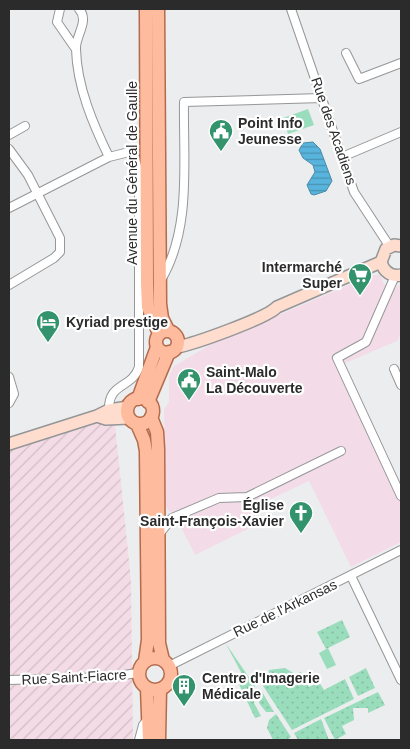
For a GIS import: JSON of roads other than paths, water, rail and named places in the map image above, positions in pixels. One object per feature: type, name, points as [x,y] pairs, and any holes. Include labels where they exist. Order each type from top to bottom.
[{"type":"main road","name":"Avenue du Général de Gaulle","points":[[146,9],[148,307],[168,342]]},
{"type":"main road","name":"Avenue du Général de Gaulle","points":[[158,9],[160,281],[162,318],[168,342]]},
{"type":"main road","points":[[154,689],[142,684],[138,673],[145,661],[148,631],[146,451],[136,410],[168,342]]},
{"type":"main road","points":[[136,410],[152,408],[151,417],[157,432],[159,643],[170,679],[154,689],[149,719],[149,740]]},
{"type":"main road","points":[[145,661],[154,658],[166,663]]},
{"type":"main road","points":[[154,689],[159,740]]},
{"type":"street","points":[[60,9],[57,22],[75,48],[83,93],[109,158]]},
{"type":"street","points":[[75,48],[83,21],[79,9]]},
{"type":"street","name":"Rue des Acadiens","points":[[291,9],[354,192],[396,246]]},
{"type":"street","points":[[346,53],[359,79],[400,66]]},
{"type":"street","points":[[160,281],[173,256],[183,203],[184,102],[322,98]]},
{"type":"street","points":[[9,135],[26,126]]},
{"type":"street","points":[[342,157],[401,132]]},
{"type":"street","points":[[9,149],[15,160],[28,175],[60,238],[60,252],[54,258],[9,286]]},
{"type":"street","points":[[9,208],[109,158],[133,151],[139,174],[139,366],[133,379],[113,391],[109,400],[109,410]]},
{"type":"street","points":[[396,246],[383,253],[381,262],[386,271],[398,275],[366,342],[338,358],[401,496]]},
{"type":"street","points":[[168,342],[200,342],[209,336],[247,321],[250,314],[270,306],[277,306],[381,262]]},
{"type":"street","points":[[394,369],[401,386]]},
{"type":"street","points":[[9,377],[14,394],[9,402]]},
{"type":"street","points":[[9,444],[97,416],[109,410],[136,410]]},
{"type":"street","points":[[97,416],[106,419],[136,410]]},
{"type":"street","points":[[159,535],[168,520],[219,498],[247,497],[342,451]]},
{"type":"street","points":[[159,509],[168,520]]},
{"type":"street","name":"Rue de l'Arkansas","points":[[166,663],[401,550]]},
{"type":"street","points":[[350,576],[401,680]]},
{"type":"street","name":"Rue Saint-Fiacre","points":[[9,680],[109,677],[138,673]]},
{"type":"street","points":[[139,740],[143,725],[149,719]]},
{"type":"water","points":[[313,142],[320,149],[332,181],[326,191],[314,195],[311,194],[307,185],[315,172],[313,165],[303,158],[299,150],[303,143]]},
{"type":"place","name":"Point Info Jeunesse","points":[[221,152]]},
{"type":"place","name":"Intermarché Super","points":[[360,296]]},
{"type":"place","name":"Kyriad prestige","points":[[48,343]]},
{"type":"place","name":"Saint-Malo La Découverte","points":[[189,401]]},
{"type":"place","name":"Église Saint-François-Xavier","points":[[301,534]]},
{"type":"place","name":"Centre d'Imagerie Médicale","points":[[184,707]]}]
